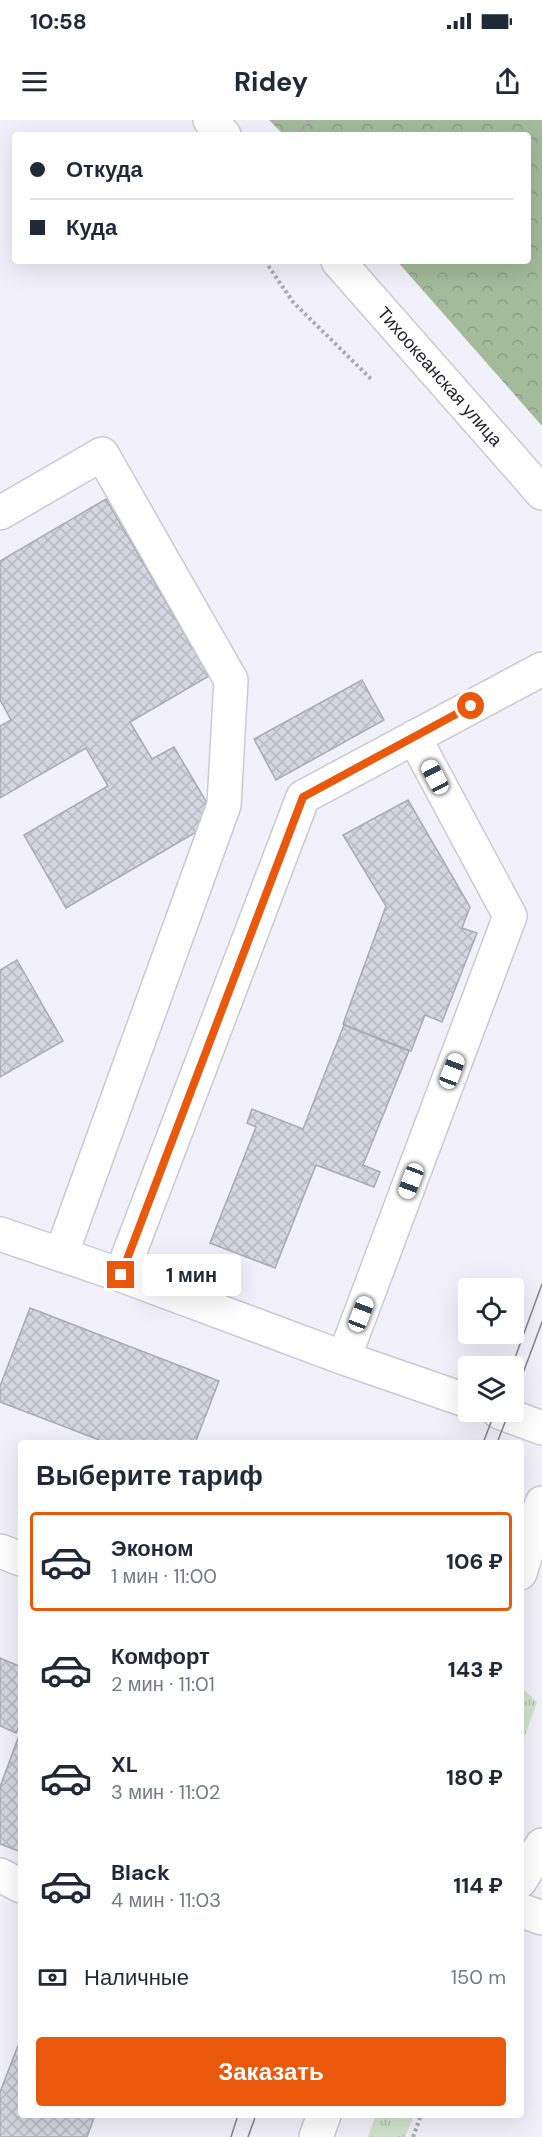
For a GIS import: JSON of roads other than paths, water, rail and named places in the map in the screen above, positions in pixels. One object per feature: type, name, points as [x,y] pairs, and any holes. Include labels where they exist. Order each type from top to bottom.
[{"type":"main road","points":[[210,120],[221,132]]},
{"type":"main road","name":"Тихоокеанская улица","points":[[341,264],[542,493]]},
{"type":"main road","points":[[0,513],[102,454],[231,680],[224,805],[61,1255]]},
{"type":"main road","points":[[121,1275],[303,797],[542,669]]},
{"type":"main road","points":[[344,1358],[510,916],[414,737]]},
{"type":"main road","points":[[0,1234],[121,1275],[344,1358],[458,1398]]},
{"type":"main road","points":[[524,1421],[542,1428]]},
{"type":"main road","points":[[524,1560],[542,1503]]},
{"type":"main road","points":[[0,1551],[18,1558]]},
{"type":"main road","points":[[524,1874],[542,1845]]},
{"type":"main road","points":[[0,1875],[18,1884]]},
{"type":"main road","points":[[524,1911],[542,1918]]},
{"type":"main road","points":[[316,2137],[323,2118]]},
{"type":"tram line","points":[[516,1356],[542,1284]]},
{"type":"tram line","points":[[524,1370],[542,1322]]},
{"type":"tram line","points":[[484,1440],[491,1422]]},
{"type":"tram line","points":[[498,1440],[505,1422]]},
{"type":"tram line","points":[[231,2137],[237,2118]]},
{"type":"tram line","points":[[248,2137],[255,2118]]}]
